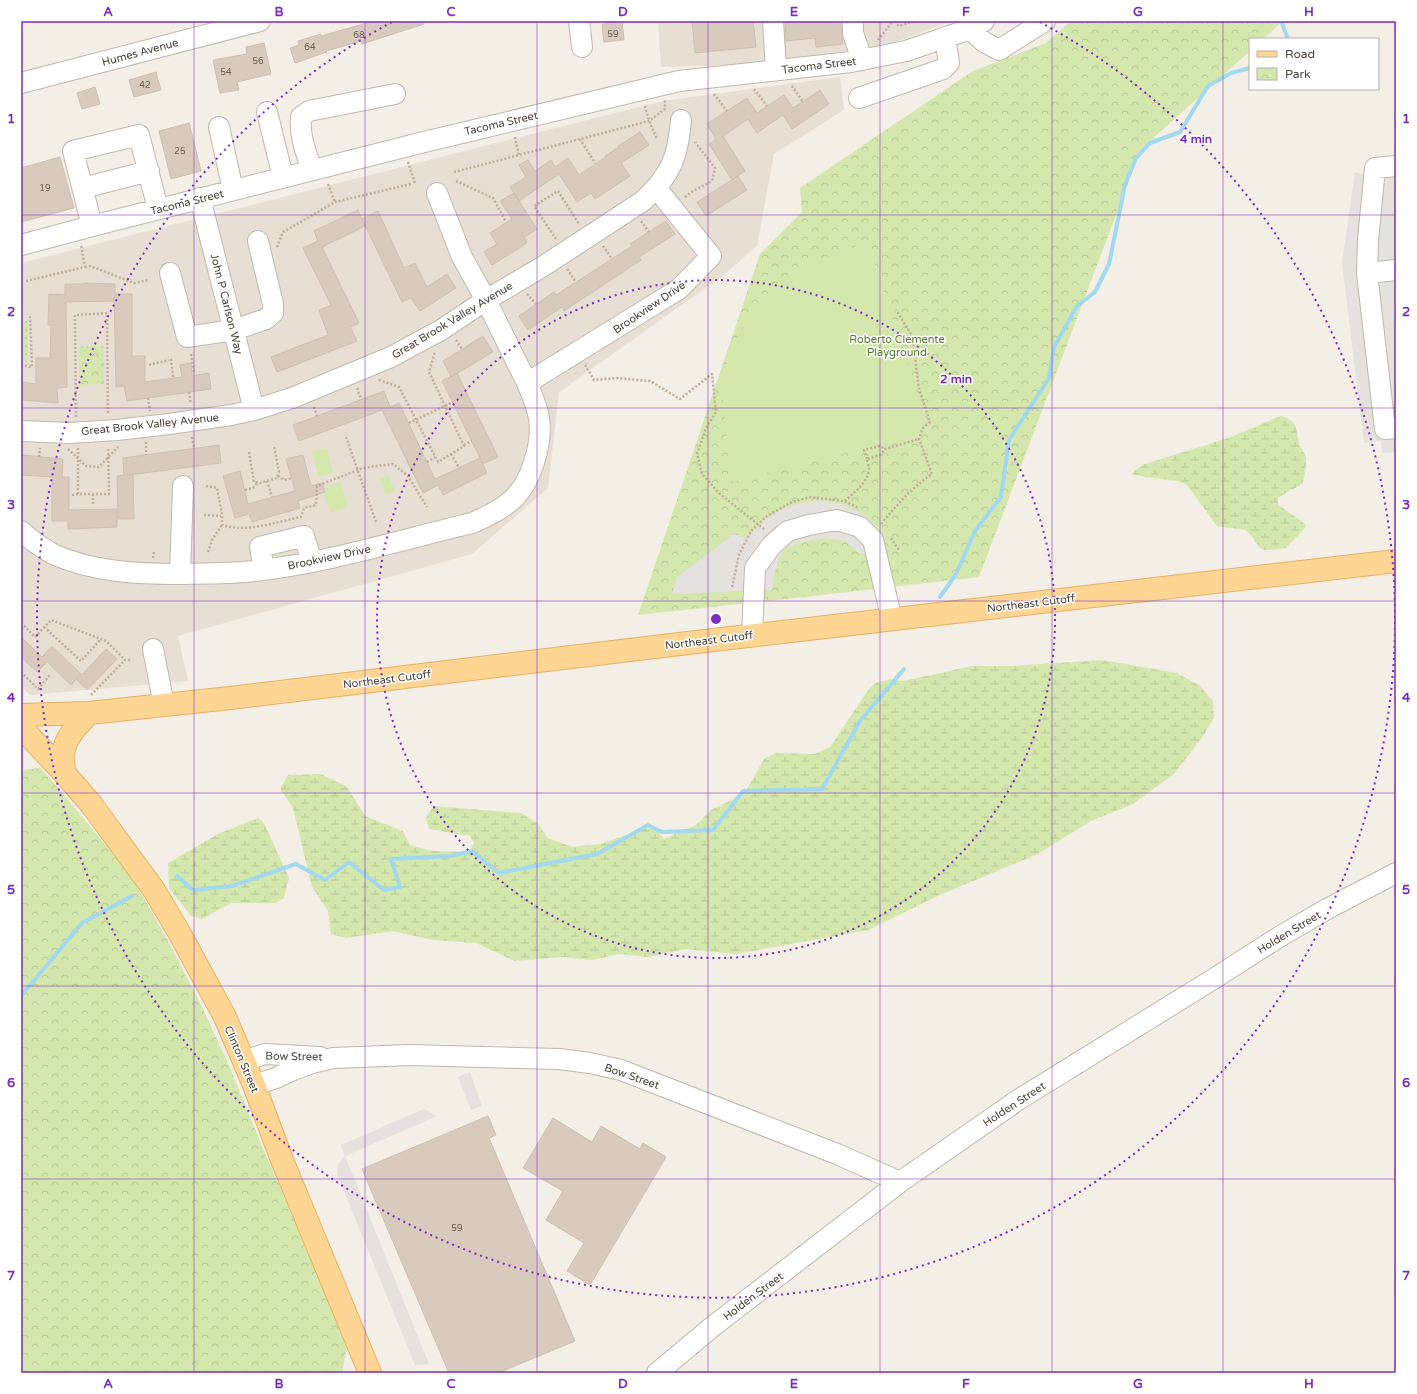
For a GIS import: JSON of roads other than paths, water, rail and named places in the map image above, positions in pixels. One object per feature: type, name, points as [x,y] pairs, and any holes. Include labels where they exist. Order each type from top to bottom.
[{"type":"main road","name":"Northeast Cutoff","points":[[21,715],[89,705],[164,705],[752,635],[1396,561]]},
{"type":"main road","points":[[64,773],[63,755],[66,742],[89,705]]},
{"type":"main road","name":"Clinton Street","points":[[21,727],[91,804],[154,890],[180,934],[225,1017],[254,1085],[282,1160],[370,1373]]},
{"type":"street","points":[[579,21],[582,47]]},
{"type":"street","points":[[773,21],[783,76]]},
{"type":"street","points":[[853,21],[854,33],[862,60]]},
{"type":"street","points":[[977,25],[984,42],[999,50],[1045,21]]},
{"type":"street","name":"Humes Avenue","points":[[21,83],[211,27],[250,22]]},
{"type":"street","name":"Tacoma Street","points":[[21,245],[283,177],[320,175],[420,143],[679,81],[783,76],[906,51],[977,25]]},
{"type":"street","points":[[859,98],[943,69],[949,63],[945,37]]},
{"type":"street","points":[[320,175],[304,148],[300,127],[301,117],[309,111],[395,94]]},
{"type":"street","points":[[267,112],[283,177]]},
{"type":"street","name":"Great Brook Valley Avenue","points":[[21,431],[70,433],[116,430],[231,416],[280,402],[322,387],[391,357],[441,330],[644,201],[657,189],[667,176],[679,139],[681,120]]},
{"type":"street","points":[[219,126],[233,190]]},
{"type":"street","points":[[92,226],[73,151],[139,135],[158,209]]},
{"type":"street","points":[[1391,429],[1367,273],[1368,240],[1375,168],[1396,166]]},
{"type":"street","points":[[82,188],[149,171]]},
{"type":"street","name":"Brookview Drive","points":[[527,383],[679,289],[711,256],[657,189]]},
{"type":"street","name":"Brookview Drive","points":[[21,531],[52,554],[96,567],[124,572],[180,574],[264,570],[312,562],[361,551],[472,523],[489,515],[512,500],[530,474],[538,450],[539,419],[536,405],[527,383],[486,300],[462,257],[437,193]]},
{"type":"street","name":"John P Carlson Way","points":[[200,198],[254,410]]},
{"type":"street","points":[[170,273],[187,337],[234,330],[266,319],[273,313],[273,304],[258,241]]},
{"type":"street","points":[[1367,273],[1396,270]]},
{"type":"street","points":[[180,574],[183,486]]},
{"type":"street","points":[[752,635],[755,568],[788,531],[809,525],[837,520],[860,527],[873,540],[892,620]]},
{"type":"street","points":[[264,570],[260,548],[304,536],[312,562]]},
{"type":"street","points":[[153,650],[164,705]]},
{"type":"street","name":"Holden Street","points":[[657,1373],[712,1327],[900,1182],[1018,1100],[1279,937],[1334,905],[1396,873]]},
{"type":"street","name":"Bow Street","points":[[243,1061],[265,1054],[346,1058]]},
{"type":"street","name":"Bow Street","points":[[254,1085],[276,1078],[312,1063],[333,1058],[410,1056],[558,1059],[590,1063],[621,1070],[830,1151],[900,1182]]},
{"type":"waterway","points":[[1281,21],[1288,38]]},
{"type":"waterway","points":[[940,597],[956,574],[975,531],[1001,497],[1009,440],[1049,378],[1054,347],[1077,306],[1095,292],[1109,264],[1125,185],[1136,158],[1150,143],[1180,132],[1208,86],[1231,73],[1249,68]]},
{"type":"waterway","points":[[177,876],[193,890],[232,886],[296,864],[325,880],[349,862],[384,890],[400,887],[391,859],[451,856],[472,851],[499,873],[597,854],[648,825],[662,832],[713,830],[743,791],[822,789],[860,721],[904,669]]},
{"type":"waterway","points":[[21,996],[82,923],[132,896]]},
{"type":"park label","name":"Roberto Clemente Playground","points":[[897,345]]}]
